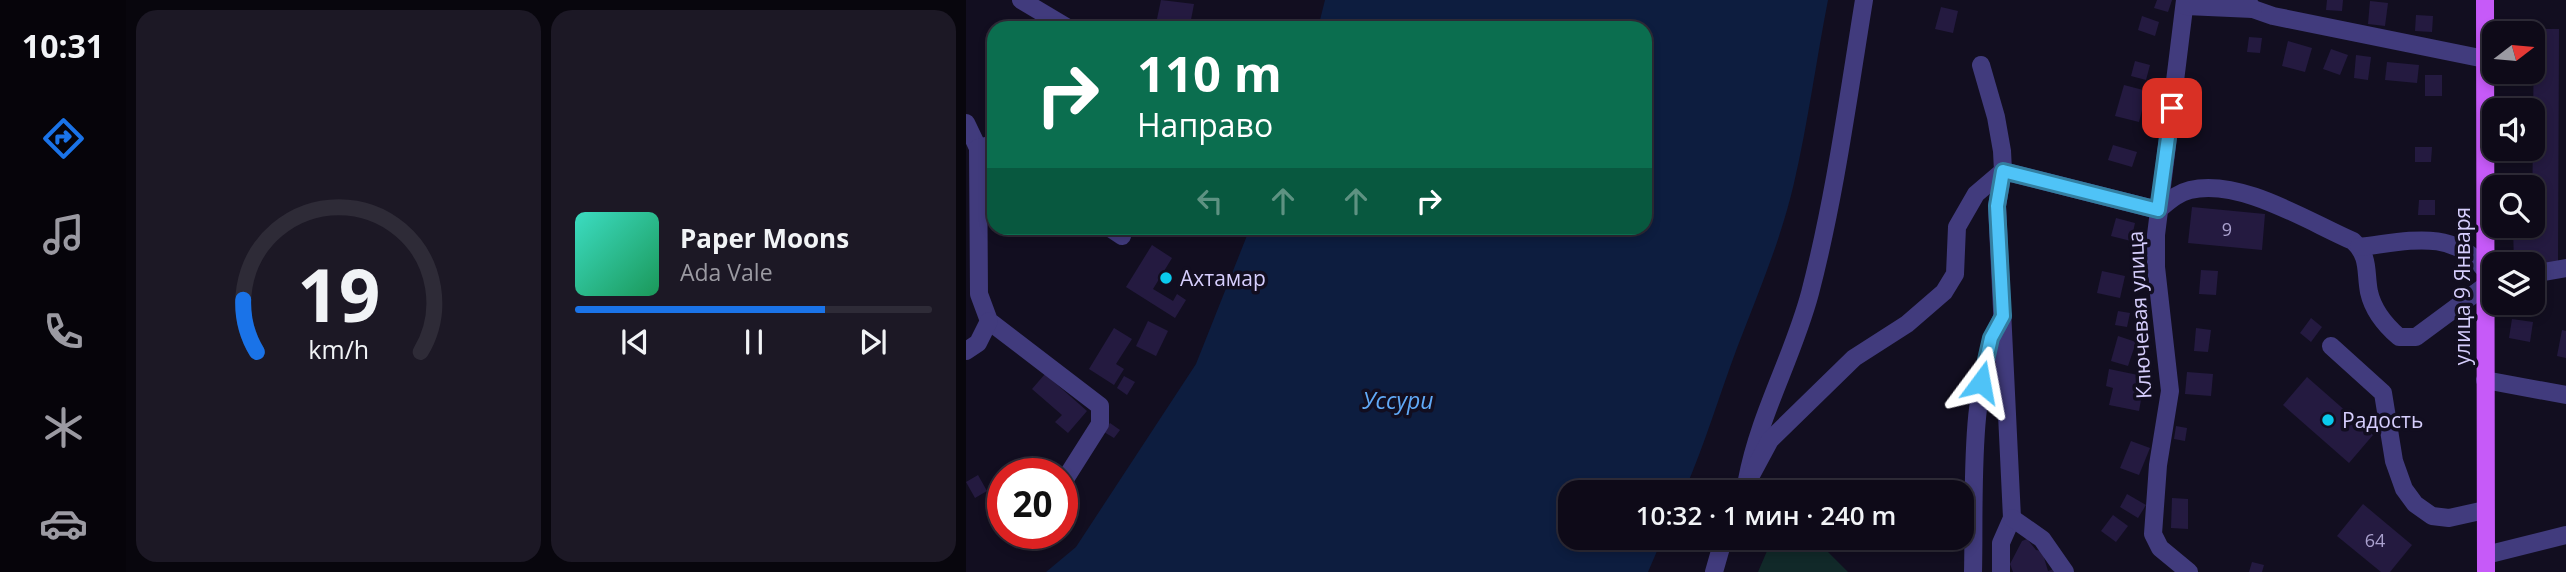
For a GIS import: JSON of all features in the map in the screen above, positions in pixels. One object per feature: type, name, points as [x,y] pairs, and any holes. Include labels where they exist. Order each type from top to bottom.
[{"type":"main road","name":"улица 9 Января","points":[[2486,0],[2486,21]]},
{"type":"main road","name":"улица 9 Января","points":[[2485,84],[2488,252]]},
{"type":"main road","name":"улица 9 Января","points":[[2486,564],[2487,315]]},
{"type":"street","points":[[1021,0],[1056,21]]},
{"type":"street","points":[[1746,480],[1753,448],[1809,295],[1829,208],[1864,0]]},
{"type":"street","points":[[2185,3],[2250,5],[2482,58]]},
{"type":"street","name":"Ключевая улица","points":[[2185,3],[2158,210],[2156,267],[2170,391],[2158,465],[2153,534],[2160,548],[2189,572]]},
{"type":"street","points":[[1980,65],[1996,117],[2003,171],[1997,206],[2012,518],[2001,544],[2001,572]]},
{"type":"street","points":[[966,123],[986,146],[978,294],[989,321],[1100,406],[1100,424],[1078,459]]},
{"type":"street","points":[[1748,480],[1770,440],[1854,358],[1907,324],[1944,292],[1955,274],[1957,227],[1976,194],[2003,171]]},
{"type":"street","points":[[2003,171],[2158,210],[2188,191],[2202,188],[2242,192],[2353,241],[2366,259],[2374,303],[2384,323],[2399,337],[2416,337],[2482,281]]},
{"type":"street","points":[[2359,247],[2436,240],[2473,255],[2482,268]]},
{"type":"street","points":[[2545,272],[2566,268]]},
{"type":"street","points":[[2545,275],[2566,276]]},
{"type":"street","points":[[1973,572],[1981,382],[1991,338],[2003,316]]},
{"type":"street","points":[[966,351],[978,343],[989,321]]},
{"type":"street","points":[[2331,346],[2383,393],[2394,461],[2404,489],[2415,504],[2432,516],[2449,518],[2486,510]]},
{"type":"street","points":[[2485,380],[2566,395]]},
{"type":"street","points":[[2012,518],[2042,538],[2065,572]]},
{"type":"street","points":[[2486,564],[2566,535]]},
{"type":"street","points":[[1714,572],[1720,550]]},
{"type":"green space","points":[[1767,550],[1826,550],[1848,572],[1758,572]]},
{"type":"water","name":"Уссури","points":[[1325,0],[1828,0],[1804,138],[1783,225],[1689,480],[1558,480],[1558,550],[1657,550],[1648,572],[1046,572],[1074,549],[1078,549],[1078,544],[1196,364],[1247,235],[1652,235],[1652,21],[1320,21]]},
{"type":"building","points":[[1161,0],[1194,4],[1191,21],[1157,19]]},
{"type":"building","points":[[2157,0],[2172,0],[2168,12],[2154,8]]},
{"type":"building","points":[[2327,0],[2343,0],[2342,11],[2326,10]]},
{"type":"building","points":[[2370,1],[2388,3],[2385,26],[2368,24]]},
{"type":"building","points":[[1941,7],[1958,11],[1953,33],[1935,29]]},
{"type":"building","points":[[2416,15],[2433,16],[2432,32],[2415,31]]},
{"type":"building","points":[[2142,16],[2159,22],[2155,36],[2138,30]]},
{"type":"building","points":[[2545,29],[2559,29],[2558,266],[2545,265],[2545,252],[2514,252],[2513,238],[2545,238],[2545,175],[2533,175],[2533,161],[2545,161],[2545,98],[2533,98],[2533,84],[2545,84]]},
{"type":"building","points":[[2249,37],[2262,38],[2260,53],[2247,52]]},
{"type":"building","points":[[2288,41],[2312,48],[2305,72],[2282,66]]},
{"type":"building","points":[[2331,49],[2348,55],[2340,75],[2323,69]]},
{"type":"building","points":[[2356,55],[2371,57],[2368,80],[2354,78]]},
{"type":"building","points":[[2135,61],[2150,65],[2146,80],[2131,76]]},
{"type":"building","points":[[2387,62],[2419,65],[2417,83],[2385,80]]},
{"type":"building","points":[[2425,75],[2442,75],[2442,96],[2425,96]]},
{"type":"building","points":[[2124,85],[2147,91],[2139,122],[2115,116]]},
{"type":"building","points":[[2113,145],[2137,152],[2132,167],[2108,160]]},
{"type":"building","points":[[2415,147],[2432,147],[2431,162],[2415,162]]},
{"type":"building","points":[[2419,200],[2435,200],[2435,215],[2418,215]]},
{"type":"building","points":[[2192,207],[2265,214],[2262,250],[2188,243]]},
{"type":"building","points":[[2116,218],[2135,223],[2131,241],[2111,236]]},
{"type":"building","points":[[1152,245],[1172,258],[1153,289],[1173,301],[1177,294],[1186,300],[1175,318],[1126,287]]},
{"type":"building","points":[[2201,270],[2218,271],[2216,295],[2199,294]]},
{"type":"building","points":[[2102,271],[2125,276],[2120,298],[2097,293]]},
{"type":"building","points":[[2118,311],[2130,313],[2127,327],[2115,325]]},
{"type":"building","points":[[2311,318],[2322,327],[2311,342],[2300,333]]},
{"type":"building","points":[[2512,319],[2533,322],[2530,342],[2509,338]]},
{"type":"building","points":[[1148,321],[1168,331],[1156,356],[1136,346]]},
{"type":"building","points":[[1114,328],[1132,339],[1116,364],[1124,369],[1114,385],[1089,369]]},
{"type":"building","points":[[2196,328],[2211,330],[2208,352],[2194,351]]},
{"type":"building","points":[[2562,330],[2566,331],[2566,358],[2557,356]]},
{"type":"building","points":[[2118,336],[2136,342],[2128,366],[2111,361]]},
{"type":"building","points":[[2109,369],[2138,375],[2135,387],[2143,389],[2139,411],[2109,405],[2113,388],[2106,386]]},
{"type":"building","points":[[2187,372],[2213,374],[2211,396],[2185,394]]},
{"type":"building","points":[[1045,374],[1087,411],[1068,433],[1055,422],[1062,415],[1032,389]]},
{"type":"building","points":[[1124,376],[1135,382],[1127,395],[1117,388]]},
{"type":"building","name":"Радость","points":[[2307,377],[2373,435],[2349,463],[2283,405]]},
{"type":"building","points":[[1110,423],[1120,430],[1114,438],[1104,432]]},
{"type":"building","points":[[2176,426],[2187,428],[2185,441],[2174,439]]},
{"type":"building","points":[[2131,441],[2150,448],[2139,475],[2120,468]]},
{"type":"building","points":[[978,475],[987,491],[975,498],[966,482]]},
{"type":"building","points":[[2127,494],[2146,505],[2138,518],[2120,507]]},
{"type":"building","points":[[2172,498],[2188,499],[2188,529],[2171,528]]},
{"type":"building","points":[[2363,504],[2412,545],[2390,572],[2381,572],[2337,536]]},
{"type":"building","points":[[2113,515],[2128,526],[2116,542],[2101,531]]},
{"type":"building","points":[[2027,539],[2036,550],[2042,551],[2048,571],[2054,569],[2056,572],[2013,572],[2010,564],[2022,541]]},
{"type":"building","points":[[2252,562],[2264,565],[2262,572],[2249,572]]},
{"type":"place","name":"Ахтамар","points":[[1166,278]]},
{"type":"place","name":"Радость","points":[[2328,420]]},
{"type":"route","points":[[1981,382],[1991,338],[2003,316],[1997,206],[2003,171],[2158,210],[2172,108]]}]
